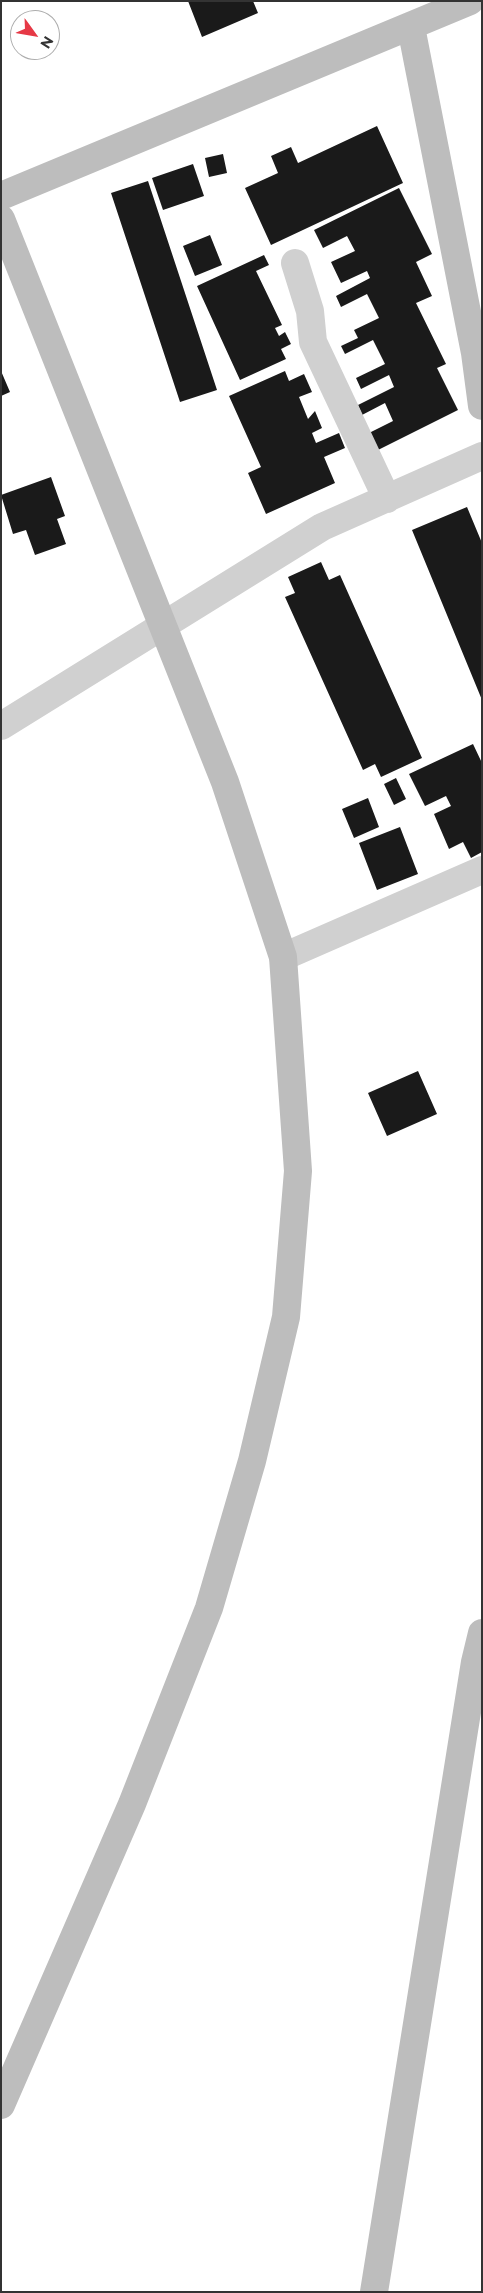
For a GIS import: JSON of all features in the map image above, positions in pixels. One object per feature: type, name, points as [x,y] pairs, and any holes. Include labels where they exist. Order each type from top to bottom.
[{"type":"street","points":[[4,190],[411,27],[470,1]]},
{"type":"street","points":[[411,27],[475,353],[482,406]]},
{"type":"street","points":[[1,219],[162,628],[225,782],[283,956],[298,1171],[286,1317],[252,1461],[209,1608],[132,1804],[1,2105]]},
{"type":"street","points":[[296,263],[310,311],[313,342],[387,499]]},
{"type":"street","points":[[1,726],[322,528],[482,456]]},
{"type":"street","points":[[283,956],[482,870]]},
{"type":"street","points":[[374,2292],[475,1662],[482,1633]]},
{"type":"building","points":[[188,1],[253,1],[258,13],[202,37]]},
{"type":"building","points":[[377,126],[403,183],[271,245],[245,188],[278,173],[271,156],[291,147],[298,163]]},
{"type":"building","points":[[223,154],[227,173],[209,177],[205,158]]},
{"type":"building","points":[[193,164],[204,196],[163,210],[152,178]]},
{"type":"building","points":[[148,181],[217,390],[180,402],[111,193]]},
{"type":"building","points":[[399,188],[432,254],[416,262],[432,296],[416,303],[446,364],[437,368],[458,410],[374,452],[365,435],[393,421],[385,403],[362,415],[358,405],[394,387],[389,375],[361,389],[356,378],[385,364],[373,340],[345,354],[341,346],[358,338],[354,330],[379,318],[367,294],[341,307],[336,296],[370,278],[367,271],[341,283],[331,262],[355,251],[347,236],[323,248],[314,230]]},
{"type":"building","points":[[210,235],[222,265],[195,276],[183,246]]},
{"type":"building","points":[[264,255],[269,265],[256,271],[282,325],[275,328],[279,336],[285,332],[291,344],[281,349],[286,359],[240,380],[197,286]]},
{"type":"building","points":[[1,371],[10,392],[1,396]]},
{"type":"building","points":[[285,371],[289,381],[304,374],[312,392],[299,397],[308,419],[315,411],[322,428],[312,433],[316,443],[339,433],[345,448],[324,457],[335,483],[266,514],[248,473],[261,467],[229,396]]},
{"type":"building","points":[[51,477],[65,516],[57,519],[66,544],[35,555],[26,530],[13,534],[1,495]]},
{"type":"building","points":[[467,507],[482,543],[482,700],[412,530]]},
{"type":"building","points":[[321,562],[329,580],[340,575],[422,758],[381,777],[375,764],[363,770],[285,597],[295,593],[288,577]]},
{"type":"building","points":[[473,744],[482,763],[482,852],[471,858],[463,842],[449,849],[434,814],[451,806],[446,796],[425,806],[409,774]]},
{"type":"building","points":[[396,778],[406,799],[394,805],[384,784]]},
{"type":"building","points":[[368,798],[379,827],[354,838],[342,809]]},
{"type":"building","points":[[400,827],[418,874],[377,890],[359,843]]},
{"type":"building","points":[[418,1071],[437,1114],[387,1136],[368,1093]]}]
